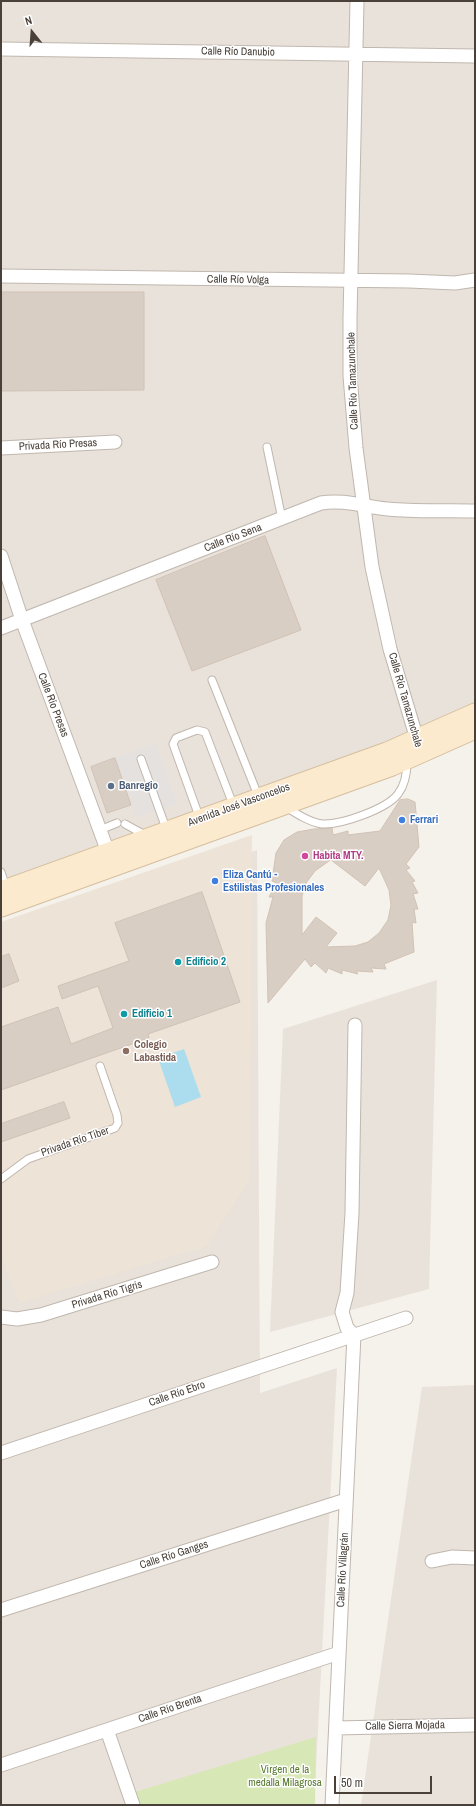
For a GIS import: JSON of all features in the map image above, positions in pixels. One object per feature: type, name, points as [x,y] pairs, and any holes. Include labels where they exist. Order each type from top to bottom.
[{"type":"main road","name":"Avenida José Vasconcelos","points":[[4,893],[108,852],[259,798],[415,751],[475,713]]},
{"type":"main road","name":"Avenida José Vasconcelos","points":[[4,893],[284,806],[415,751],[475,729]]},
{"type":"street","name":"Calle Río Tamazunchale","points":[[357,1],[350,376],[356,448],[372,567],[415,751]]},
{"type":"street","name":"Calle Río Danubio","points":[[1,49],[458,54],[475,56]]},
{"type":"street","points":[[458,54],[475,51]]},
{"type":"street","name":"Calle Río Volga","points":[[1,276],[455,283],[475,280]]},
{"type":"street","points":[[455,283],[475,286]]},
{"type":"street","name":"Privada Río Presas","points":[[1,448],[115,442]]},
{"type":"street","name":"Calle Río Sena","points":[[1,628],[282,518],[329,502],[347,502],[364,506],[405,510],[475,510]]},
{"type":"street","name":"Calle Río Presas","points":[[1,556],[22,620],[108,852]]},
{"type":"street","points":[[354,1335],[347,1328],[342,1312],[347,1292],[352,1213],[355,1025]]},
{"type":"street","name":"Privada Río Tigris","points":[[1,1317],[17,1319],[41,1315],[212,1262]]},
{"type":"street","name":"Calle Río Ebro","points":[[1,1453],[406,1318]]},
{"type":"street","name":"Calle Río Villagrán","points":[[332,1805],[354,1335]]},
{"type":"street","name":"Calle Río Ganges","points":[[1,1610],[346,1500]]},
{"type":"street","points":[[432,1561],[452,1557],[475,1558]]},
{"type":"street","name":"Calle Río Brenta","points":[[1,1765],[339,1653]]},
{"type":"street","name":"Calle Sierra Mojada","points":[[336,1728],[475,1725]]},
{"type":"street","points":[[107,1730],[133,1805]]},
{"type":"lane","points":[[267,447],[282,518]]},
{"type":"lane","points":[[212,680],[259,798]]},
{"type":"lane","points":[[200,820],[173,744],[176,738],[197,730],[205,732],[234,807]]},
{"type":"lane","points":[[284,806],[300,816],[322,824],[333,823],[359,816],[379,808],[398,794],[415,751]]},
{"type":"lane","points":[[141,759],[167,831]]},
{"type":"lane","points":[[100,830],[117,823]]},
{"type":"lane","points":[[125,824],[149,837]]},
{"type":"lane","name":"Privada Río Tiber","points":[[1,1179],[28,1159],[115,1128],[118,1123],[100,1066]]},
{"type":"shaded area","points":[[1,1],[475,1],[475,728],[1,904]]},
{"type":"shaded area","points":[[156,744],[177,804],[136,818],[115,758]]},
{"type":"shaded area","name":"Colegio Labastida","points":[[252,835],[250,1180],[207,1246],[19,1303],[1,1255],[1,922]]},
{"type":"shaded area","points":[[257,850],[260,1393],[337,1368],[314,1805],[1,1805],[1,943]]},
{"type":"shaded area","points":[[437,980],[429,1289],[270,1332],[283,1029]]},
{"type":"shaded area","points":[[475,1385],[475,1805],[361,1805],[422,1387]]},
{"type":"green space","name":"Virgen de la medalla Milagrosa","points":[[316,1737],[315,1805],[140,1805],[135,1792]]},
{"type":"water","points":[[184,1049],[201,1097],[175,1107],[158,1058]]},
{"type":"building","points":[[2,292],[144,292],[144,390],[2,391]]},
{"type":"building","points":[[265,536],[301,630],[192,671],[156,580]]},
{"type":"building","name":"Banregio","points":[[115,758],[131,805],[107,813],[91,767]]},
{"type":"building","points":[[408,799],[415,802],[419,847],[406,864],[410,868],[406,870],[415,881],[412,882],[418,893],[413,894],[418,909],[414,909],[416,923],[412,922],[414,952],[384,964],[386,969],[371,968],[373,972],[356,971],[358,974],[342,970],[342,974],[328,968],[326,973],[315,963],[311,967],[305,959],[268,1003],[266,923],[273,897],[269,897],[277,883],[272,881],[276,853],[284,840],[297,832],[314,829],[332,828],[333,835],[348,831],[348,835],[380,831],[400,800]],"holes":[[[331,860],[365,886],[379,868],[389,890],[391,905],[388,920],[379,933],[368,942],[355,946],[326,947],[337,933],[316,917],[302,935],[302,896],[306,883],[315,871]]]},
{"type":"building","points":[[202,892],[240,1002],[148,1034],[149,1038],[1,1090],[1,1027],[58,1007],[71,1044],[113,1028],[98,986],[62,999],[58,986],[129,961],[115,923]]},
{"type":"building","points":[[9,954],[19,981],[1,988],[1,957]]},
{"type":"building","points":[[64,1102],[70,1118],[1,1142],[1,1124]]},
{"type":"place","name":"Banregio","points":[[111,786]]},
{"type":"place","name":"Ferrari","points":[[402,820]]},
{"type":"place","name":"Habita MTY.","points":[[305,856]]},
{"type":"place","name":"Eliza Cantú - Estilistas Profesionales","points":[[215,881]]},
{"type":"place","name":"Edificio 2","points":[[178,962]]},
{"type":"place","name":"Edificio 1","points":[[124,1014]]},
{"type":"place","name":"Colegio Labastida","points":[[126,1051]]}]
